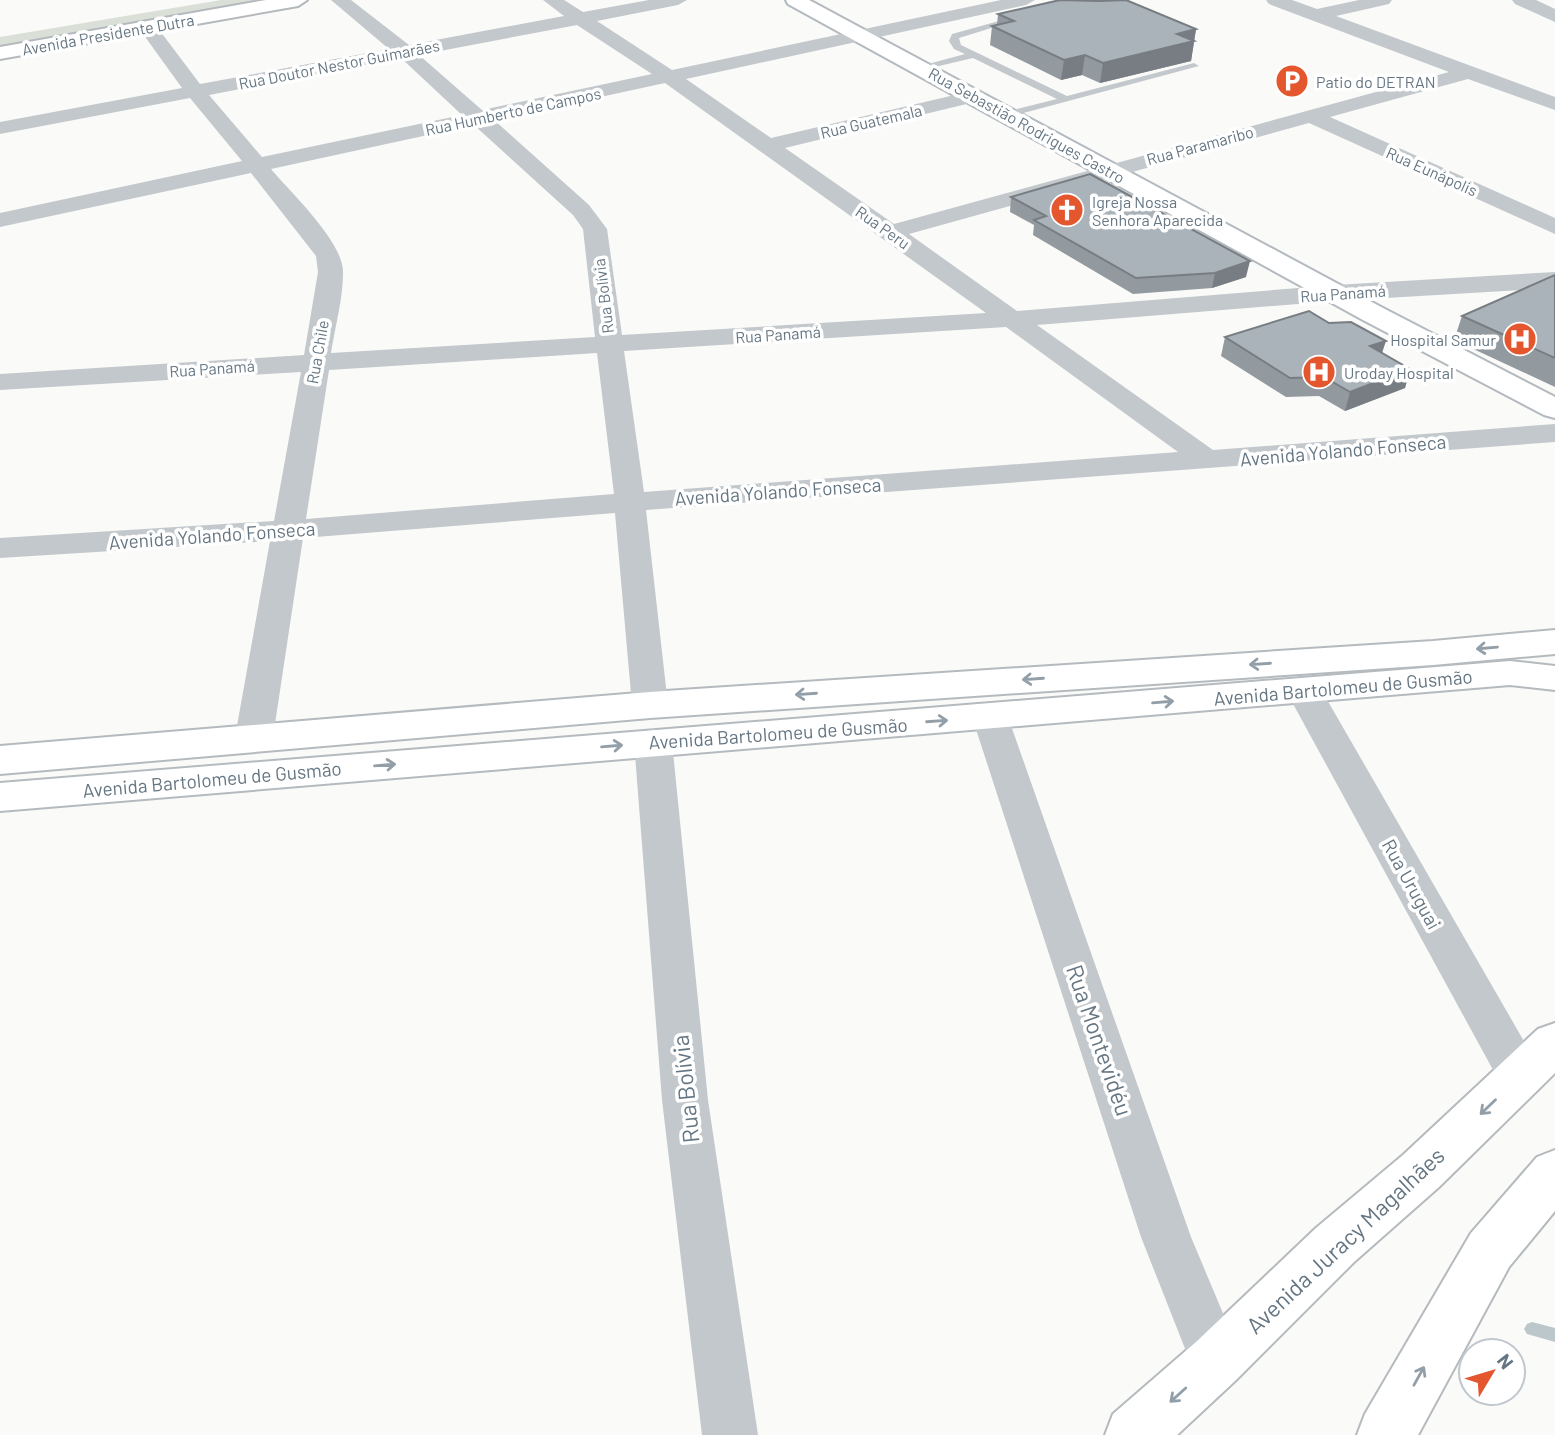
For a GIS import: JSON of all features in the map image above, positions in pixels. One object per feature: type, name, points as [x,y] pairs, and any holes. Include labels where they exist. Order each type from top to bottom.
[{"type":"main road","name":"Avenida Presidente Dutra","points":[[53,24],[195,0]]},
{"type":"main road","name":"Avenida Presidente Dutra","points":[[0,53],[298,0]]},
{"type":"main road","name":"Rua Sebastião Rodrigues Castro","points":[[795,0],[1335,293],[1555,409]]},
{"type":"main road","name":"Avenida Bartolomeu de Gusmão","points":[[0,797],[652,724],[1555,642]]},
{"type":"main road","name":"Avenida Bartolomeu de Gusmão","points":[[0,760],[254,737],[652,724],[990,717],[1510,673],[1555,678]]},
{"type":"main road","name":"Avenida Juracy Magalhães","points":[[1134,1435],[1216,1361],[1335,1245],[1421,1171],[1538,1059]]},
{"type":"main road","points":[[1385,1435],[1490,1250],[1555,1173]]},
{"type":"street","name":"Rua Bolívia","points":[[340,0],[404,51],[590,220],[595,229],[630,502],[685,1100],[730,1435]]},
{"type":"street","name":"Rua Peru","points":[[552,0],[671,78],[1208,460]]},
{"type":"street","name":"Rua Doutor Nestor Guimarães","points":[[0,128],[678,0]]},
{"type":"street","points":[[1275,0],[1555,104]]},
{"type":"street","points":[[1317,15],[1383,0]]},
{"type":"street","points":[[1521,0],[1555,16]]},
{"type":"street","name":"Rua Humberto de Campos","points":[[0,220],[256,163],[479,119],[863,36],[1026,8]]},
{"type":"street","name":"Rua Chile","points":[[147,27],[328,256],[331,272],[254,737]]},
{"type":"street","name":"Rua Paramaribo","points":[[890,232],[1471,72]]},
{"type":"street","name":"Rua Guatemala","points":[[767,146],[976,96]]},
{"type":"street","name":"Rua Eunápolis","points":[[1308,116],[1555,227]]},
{"type":"street","name":"Rua Panamá","points":[[0,382],[1012,319],[1335,293],[1555,281]]},
{"type":"street","name":"Avenida Yolando Fonseca","points":[[0,548],[288,530],[1555,433]]},
{"type":"street","name":"Rua Uruguai","points":[[1304,691],[1538,1059]]},
{"type":"street","name":"Rua Montevidéu","points":[[990,717],[1166,1237],[1216,1361]]},
{"type":"lane","points":[[1026,8],[955,36],[954,41],[957,47],[1065,99]]},
{"type":"lane","points":[[922,67],[974,55]]},
{"type":"lane","points":[[1009,114],[1194,66]]},
{"type":"shaded area","points":[[221,0],[272,0],[0,46],[0,37]]},
{"type":"building","points":[[1060,0],[1126,0],[1196,29],[1177,34],[1194,41],[1103,63],[1085,55],[1064,60],[992,26],[1014,21],[998,14]]},
{"type":"building","points":[[1090,174],[1250,261],[1215,273],[1136,278],[1034,220],[1046,216],[1011,197]]},
{"type":"building","points":[[1555,275],[1555,358],[1462,316]]},
{"type":"building","points":[[1309,311],[1329,323],[1351,322],[1386,341],[1370,346],[1410,369],[1350,392],[1324,377],[1290,378],[1225,337]]},
{"type":"waterway","points":[[1532,1329],[1555,1335]]},
{"type":"place","name":"Patio do DETRAN","points":[[1292,81]]},
{"type":"place","name":"Igreja Nossa Senhora Aparecida","points":[[1067,210]]},
{"type":"place","name":"Hospital Samur","points":[[1520,339]]},
{"type":"place","name":"Uroday Hospital","points":[[1319,372]]}]
